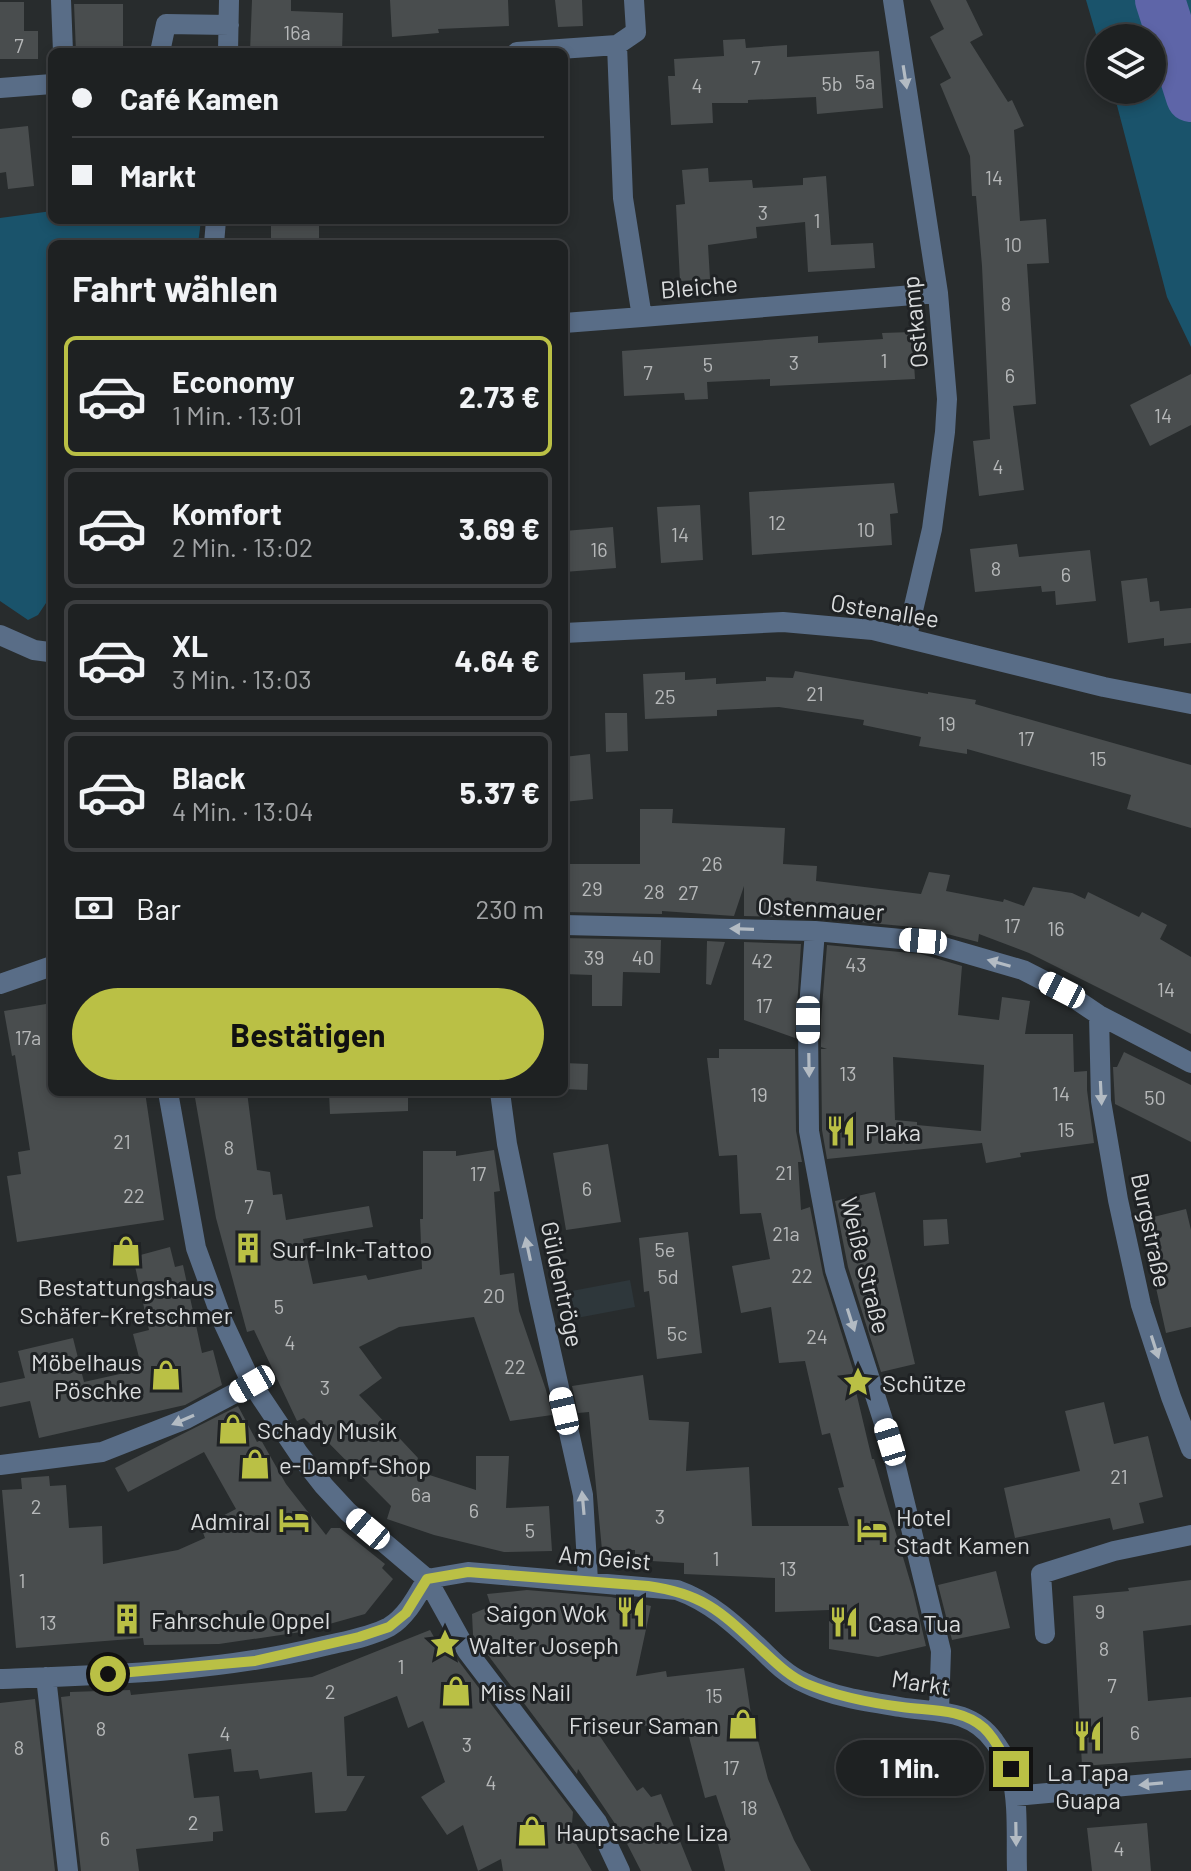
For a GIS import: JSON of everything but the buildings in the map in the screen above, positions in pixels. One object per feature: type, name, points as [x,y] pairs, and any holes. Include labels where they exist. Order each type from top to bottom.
[{"type":"street","points":[[61,0],[63,48]]},
{"type":"street","points":[[228,48],[229,0]]},
{"type":"street","points":[[568,48],[617,45],[636,32],[634,0]]},
{"type":"street","name":"Ostkamp","points":[[893,0],[938,293],[945,359],[945,432],[932,529],[907,636]]},
{"type":"street","points":[[161,48],[166,24],[229,25]]},
{"type":"street","name":"Bleiche","points":[[617,45],[623,198],[642,317],[938,293]]},
{"type":"street","points":[[0,88],[48,84]]},
{"type":"street","points":[[568,323],[642,317]]},
{"type":"street","name":"Ostenallee","points":[[568,633],[783,622],[873,630],[1104,687],[1191,704]]},
{"type":"street","points":[[0,635],[34,650],[48,652]]},
{"type":"street","name":"Ostenmauer","points":[[568,925],[815,931],[923,941],[1023,970],[1062,990],[1099,1015],[1191,1063]]},
{"type":"street","name":"Weiße Straße","points":[[815,931],[808,1020],[809,1131],[835,1270],[890,1442],[946,1650],[939,1710]]},
{"type":"street","points":[[0,984],[48,967]]},
{"type":"street","name":"Burgstraße","points":[[1099,1015],[1101,1101],[1118,1200],[1141,1305],[1191,1449]]},
{"type":"street","points":[[169,1096],[196,1248],[223,1322],[252,1384],[324,1486],[348,1512],[427,1579],[467,1651],[597,1822],[620,1871]]},
{"type":"street","name":"Güldentröge","points":[[501,1096],[513,1175],[583,1495],[588,1581]]},
{"type":"street","points":[[0,1465],[102,1452],[186,1419],[252,1384]]},
{"type":"street","points":[[1045,1634],[1041,1574],[1114,1551],[1191,1535]]},
{"type":"street","name":"Am Geist","points":[[427,1579],[468,1572],[663,1588],[698,1597],[759,1647]]},
{"type":"street","points":[[1,1673],[46,1677],[255,1661],[389,1627],[406,1613],[427,1579]]},
{"type":"street","name":"Markt","points":[[759,1647],[787,1672],[816,1688],[902,1707],[963,1715],[984,1728],[1011,1769],[1015,1796],[1017,1871]]},
{"type":"street","points":[[46,1677],[68,1871]]},
{"type":"street","points":[[1015,1796],[1082,1784],[1191,1780]]},
{"type":"shaded area","points":[[1086,0],[1191,0],[1191,347],[1167,297],[1117,104],[1166,104],[1166,24],[1093,24]]},
{"type":"shaded area","points":[[48,212],[48,224],[200,224],[198,240],[48,240],[48,600],[38,615],[28,620],[0,601],[0,218]]},
{"type":"shaded area","points":[[630,1280],[635,1307],[566,1320],[561,1293]]},
{"type":"waterway","points":[[1160,0],[1191,97]]},
{"type":"place","name":"Plaka","points":[[841,1131]]},
{"type":"place","name":"Surf-Ink-Tattoo","points":[[248,1248]]},
{"type":"place","name":"Bestattungshaus Schäfer-Kretschmer","points":[[126,1251]]},
{"type":"place","name":"Möbelhaus Pöschke","points":[[166,1375]]},
{"type":"place","name":"Schütze","points":[[858,1382]]},
{"type":"place","name":"Schady Musik","points":[[233,1429]]},
{"type":"place","name":"e-Dampf-Shop","points":[[255,1464]]},
{"type":"place","name":"Admiral","points":[[294,1520]]},
{"type":"place","name":"Hotel Stadt Kamen","points":[[872,1530]]},
{"type":"place","name":"Saigon Wok","points":[[631,1612]]},
{"type":"place","name":"Fahrschule Oppel","points":[[127,1619]]},
{"type":"place","name":"Casa Tua","points":[[844,1622]]},
{"type":"place","name":"Walter Joseph","points":[[445,1644]]},
{"type":"place","name":"Miss Nail","points":[[456,1691]]},
{"type":"place","name":"Friseur Saman","points":[[743,1724]]},
{"type":"place","name":"La Tapa Guapa","points":[[1088,1736]]},
{"type":"place","name":"Hauptsache Liza","points":[[532,1831]]},
{"type":"route","points":[[108,1674],[255,1661],[359,1637],[389,1627],[406,1613],[427,1579],[468,1572],[648,1586],[698,1597],[803,1683],[829,1692],[902,1707],[963,1715],[984,1728],[1011,1769]]}]
